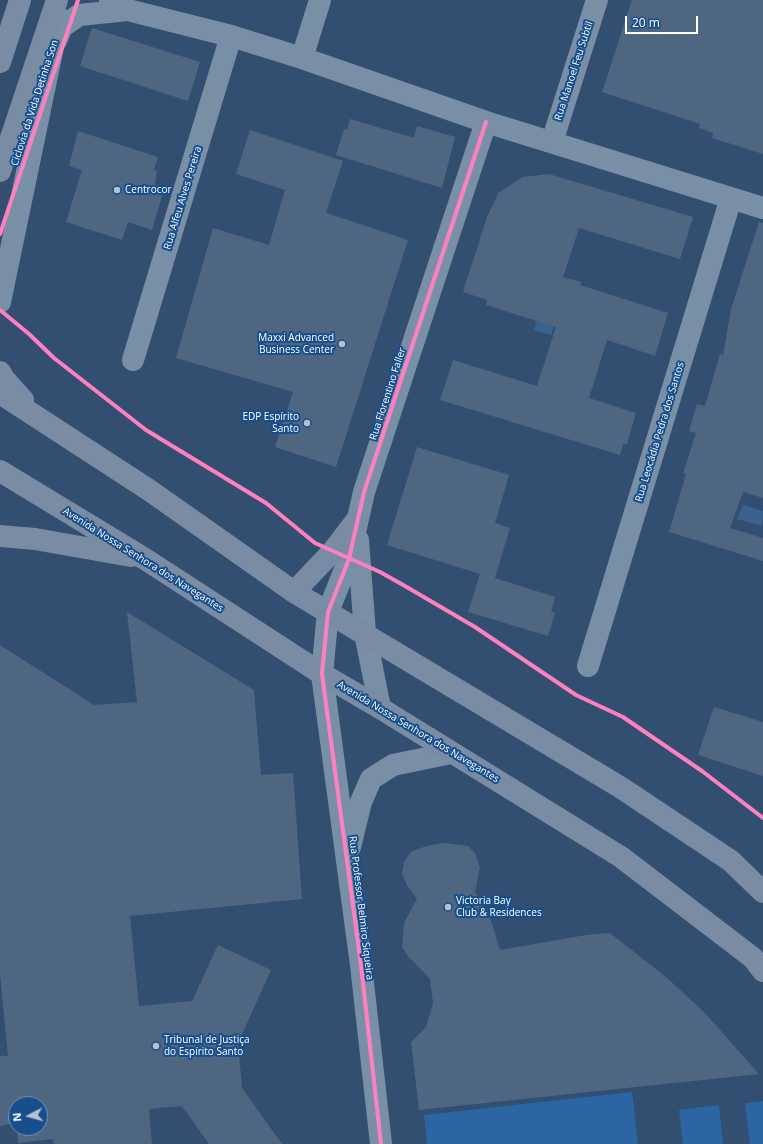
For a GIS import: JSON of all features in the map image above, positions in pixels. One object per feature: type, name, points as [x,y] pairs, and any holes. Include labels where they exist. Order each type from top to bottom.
[{"type":"main road","points":[[0,62],[20,0]]},
{"type":"main road","points":[[0,171],[57,0]]},
{"type":"main road","points":[[0,372],[4,379],[42,420]]},
{"type":"main road","points":[[0,393],[149,490],[294,592],[365,633],[620,787],[731,861],[763,892]]},
{"type":"main road","name":"Avenida Nossa Senhora dos Navegantes","points":[[0,471],[145,559],[322,674],[380,708],[621,857],[753,958],[763,971]]},
{"type":"main road","points":[[294,592],[333,551],[356,521]]},
{"type":"main road","points":[[0,536],[35,539],[145,559]]},
{"type":"street","points":[[0,302],[63,0]]},
{"type":"street","points":[[302,58],[320,0]]},
{"type":"street","name":"Rua Manoel Feu Subtil","points":[[552,142],[596,0]]},
{"type":"street","points":[[53,49],[62,27],[80,15],[119,5],[231,36],[302,58],[486,122],[763,208]]},
{"type":"street","name":"Rua Alfeu Alves Pereira","points":[[133,360],[231,36]]},
{"type":"street","name":"Rua Florentino Faller","points":[[322,674],[328,612],[349,559],[356,521],[364,492],[486,122]]},
{"type":"street","name":"Rua Leocádia Pedra dos Santos","points":[[588,666],[731,198]]},
{"type":"street","name":"Rua Florentino Faller","points":[[356,521],[365,633],[380,708]]},
{"type":"street","name":"Rua Professor Belmiro Siqueira","points":[[322,674],[361,965],[381,1144]]},
{"type":"street","name":"Rua Professor Belmiro Siqueira","points":[[347,858],[361,802],[371,779],[393,765],[451,753]]},
{"type":"shaded area","points":[[550,279],[567,285],[551,335],[534,330]]},
{"type":"shaded area","points":[[743,505],[763,511],[762,526],[737,519]]},
{"type":"shaded area","points":[[632,1092],[638,1144],[427,1144],[424,1115]]},
{"type":"shaded area","points":[[763,1101],[763,1144],[750,1144],[745,1103]]},
{"type":"shaded area","points":[[719,1105],[723,1144],[683,1144],[679,1110]]},
{"type":"building","points":[[632,0],[763,0],[763,154],[712,138],[713,133],[699,128],[700,124],[602,92]]},
{"type":"building","points":[[92,28],[200,62],[188,101],[80,66]]},
{"type":"building","points":[[350,119],[414,138],[417,126],[455,137],[442,188],[336,155],[344,129],[347,130]]},
{"type":"building","points":[[250,130],[343,161],[326,213],[408,240],[336,467],[275,447],[293,392],[176,358],[213,228],[269,245],[285,190],[236,174]]},
{"type":"building","name":"Centrocor","points":[[78,131],[158,157],[154,170],[157,171],[155,184],[162,196],[152,230],[128,222],[122,240],[66,222],[82,170],[69,166]]},
{"type":"building","points":[[549,174],[693,217],[680,259],[579,228],[563,277],[581,282],[580,285],[668,313],[655,356],[607,340],[589,398],[636,413],[627,444],[623,444],[620,455],[440,400],[453,360],[537,386],[556,327],[486,305],[487,300],[463,292],[487,217],[499,192],[523,177]]},
{"type":"building","points":[[759,222],[763,223],[763,498],[743,492],[730,528],[763,538],[763,561],[669,532],[686,474],[683,473],[696,433],[689,431],[697,404],[705,406],[720,354],[723,355],[731,309]]},
{"type":"building","points":[[417,447],[509,475],[495,523],[510,528],[495,578],[555,597],[551,612],[555,613],[548,636],[468,612],[480,574],[387,545]]},
{"type":"building","points":[[127,612],[254,690],[261,775],[293,773],[302,899],[130,916],[139,1006],[192,1001],[218,945],[271,970],[238,1043],[242,1088],[282,1144],[209,1144],[182,1106],[149,1109],[152,1144],[54,1144],[52,1139],[18,1143],[18,1136],[48,1136],[48,1096],[8,1096],[8,1124],[0,1126],[0,1056],[8,1056],[0,975],[0,645],[94,705],[137,702]]},
{"type":"building","points":[[714,707],[763,722],[763,776],[698,755]]},
{"type":"building","points":[[444,843],[468,846],[475,853],[480,867],[475,892],[490,918],[500,950],[586,935],[610,933],[666,977],[704,1012],[759,1074],[419,1110],[411,1042],[426,1027],[433,1003],[430,979],[408,956],[402,947],[404,923],[417,899],[407,885],[402,874],[404,862],[411,852],[426,846]]},
{"type":"cycle path","name":"Ciclovia da Vida Detinha Son","points":[[0,234],[78,0]]},
{"type":"cycle path","points":[[381,1144],[361,965],[322,674],[328,612],[349,559],[364,492],[486,122]]},
{"type":"cycle path","points":[[0,310],[29,334],[54,358],[146,430],[266,503],[315,543],[380,572],[405,586],[475,627],[576,695],[623,717],[702,771],[763,818]]},
{"type":"place","name":"Centrocor","points":[[117,190]]},
{"type":"place","name":"Maxxi Advanced Business Center","points":[[342,344]]},
{"type":"place","name":"EDP Espírito Santo","points":[[307,423]]},
{"type":"place","name":"Victoria Bay Club & Residences","points":[[448,907]]},
{"type":"place","name":"Tribunal de Justiça do Espírito Santo","points":[[156,1046]]}]
